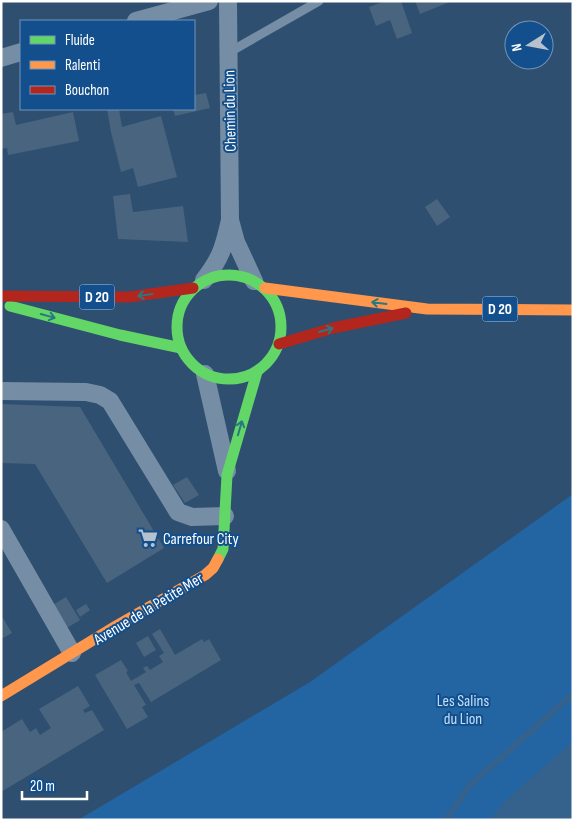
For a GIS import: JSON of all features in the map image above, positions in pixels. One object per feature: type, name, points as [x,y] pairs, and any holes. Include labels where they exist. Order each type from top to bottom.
[{"type":"main road","points":[[230,274],[242,276],[259,284],[274,300],[280,314],[279,344],[270,359],[257,372],[241,379],[223,379],[205,374],[191,364],[181,348],[176,333],[177,316],[183,301],[198,284],[216,276],[230,274]]},
{"type":"main road","name":"D 20","points":[[1,296],[129,297],[198,284]]},
{"type":"main road","name":"D 20","points":[[259,284],[427,308],[573,310]]},
{"type":"main road","name":"D 20","points":[[1,304],[120,335],[181,348]]},
{"type":"main road","name":"D 20","points":[[279,344],[333,328],[427,308]]},
{"type":"main road","name":"Avenue de la Petite Mer","points":[[1,696],[205,575],[213,568],[223,549],[227,475],[257,372]]},
{"type":"street","points":[[140,20],[209,1]]},
{"type":"street","name":"Chemin du Lion","points":[[198,284],[216,264],[225,245],[230,220],[228,1]]},
{"type":"street","points":[[1,58],[20,52]]},
{"type":"street","name":"Chemin du Lion","points":[[230,220],[236,242],[259,284]]},
{"type":"street","name":"Avenue de la Petite Mer","points":[[205,374],[227,475]]},
{"type":"street","points":[[1,390],[86,392],[100,395],[110,401],[178,512],[192,517],[225,516]]},
{"type":"street","points":[[1,529],[72,653]]},
{"type":"lane","points":[[228,53],[319,1]]},
{"type":"green space","name":"Les Salins du Lion","points":[[573,494],[573,820],[78,820],[310,682]]},
{"type":"shaded area","points":[[573,741],[573,820],[490,820],[504,802]]},
{"type":"building","points":[[385,1],[401,1],[412,33],[397,39],[390,20],[376,26],[369,7]]},
{"type":"building","points":[[415,1],[452,1],[420,14]]},
{"type":"building","points":[[206,93],[210,108],[175,116],[173,110],[195,110],[195,95]]},
{"type":"building","points":[[107,110],[119,110],[122,127],[161,116],[177,177],[138,187],[133,168],[121,172]]},
{"type":"building","points":[[13,112],[16,125],[73,112],[79,141],[8,155],[7,148],[1,149],[1,114]]},
{"type":"building","points":[[130,194],[133,212],[183,206],[188,242],[118,239],[113,196]]},
{"type":"building","points":[[437,199],[450,217],[437,226],[425,207]]},
{"type":"building","points":[[1,404],[80,407],[164,548],[107,583],[35,464],[1,463]]},
{"type":"building","points":[[187,477],[199,495],[185,503],[173,485]]},
{"type":"building","points":[[66,597],[80,620],[65,629],[51,606]]},
{"type":"building","points":[[86,604],[90,610],[80,617],[76,610]]},
{"type":"building","points":[[1,615],[12,633],[1,639]]},
{"type":"building","points":[[160,629],[175,655],[202,639],[204,642],[209,639],[221,660],[151,702],[139,683],[134,685],[146,705],[142,707],[148,717],[127,729],[95,675],[121,660],[128,671],[126,672],[131,681],[146,672],[143,668],[147,666],[150,670],[163,662],[159,656],[164,653],[152,634]]},
{"type":"building","points":[[148,636],[156,650],[144,657],[136,643]]},
{"type":"building","points":[[78,686],[90,706],[83,710],[85,713],[92,710],[104,730],[1,792],[1,732],[22,719],[30,732],[36,728],[40,735],[51,728],[39,709]]},
{"type":"waterway","points":[[446,820],[470,785],[573,694]]},
{"type":"traffic: fast","points":[[229,275],[249,279],[258,283],[266,290],[273,298],[277,307],[281,327],[277,347],[273,356],[266,364],[258,371],[249,375],[229,379],[209,375],[200,371],[192,364],[185,356],[181,347],[177,327],[181,307],[185,298],[192,290],[200,283],[209,279],[229,275]]},
{"type":"traffic: fast","points":[[10,306],[120,335],[181,348]]},
{"type":"traffic: fast","points":[[218,559],[223,549],[227,475],[257,372]]},
{"type":"traffic: slow","points":[[265,288],[427,309],[573,310]]},
{"type":"traffic: slow","points":[[1,696],[116,626],[205,575],[213,568],[218,559]]},
{"type":"traffic: jam","points":[[1,296],[129,297],[193,288]]},
{"type":"traffic: jam","points":[[279,344],[333,328],[406,313]]},
{"type":"place","name":"Carrefour City","points":[[148,538]]}]
